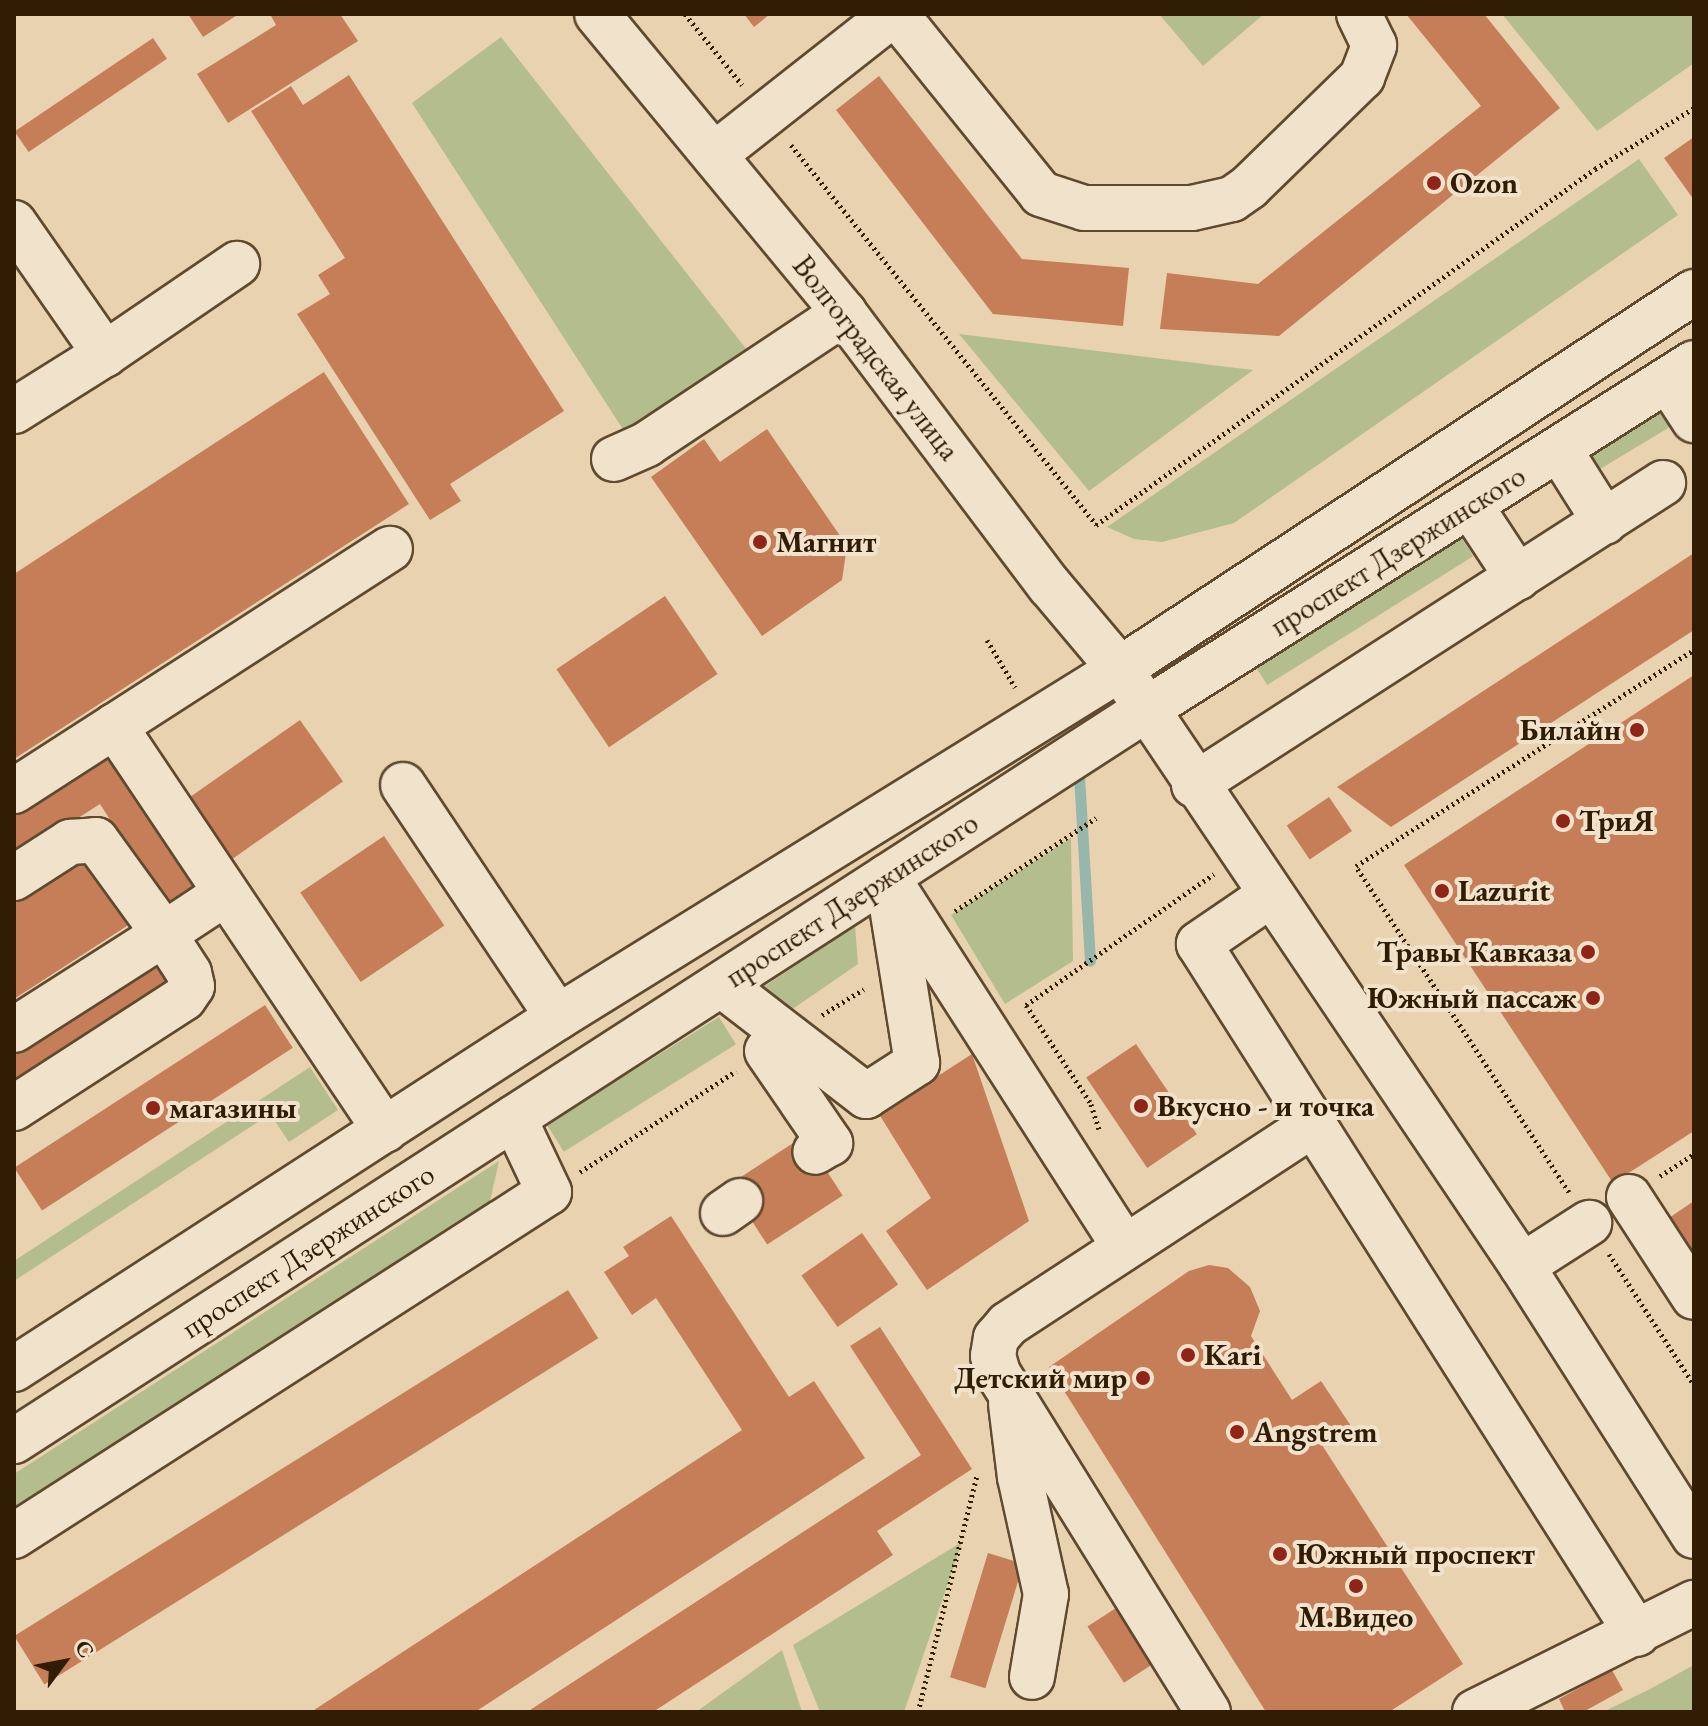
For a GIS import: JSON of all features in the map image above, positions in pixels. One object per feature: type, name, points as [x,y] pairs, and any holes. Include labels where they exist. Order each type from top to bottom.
[{"type":"street","name":"Волгоградская улица","points":[[597,14],[844,313],[1050,586],[1120,669],[1241,855],[1522,1266],[1694,1536]]},
{"type":"street","points":[[714,155],[895,14],[1041,194],[1084,208],[1192,208],[1232,199],[1249,187],[1362,77],[1374,45],[1359,14]]},
{"type":"street","points":[[14,223],[105,354]]},
{"type":"street","points":[[14,411],[105,354],[237,264]]},
{"type":"street","name":"проспект Дзержинского","points":[[14,1369],[558,1017],[1120,669],[1694,292]]},
{"type":"street","points":[[614,459],[647,444],[844,313]]},
{"type":"street","points":[[1681,372],[1694,420]]},
{"type":"street","name":"проспект Дзержинского","points":[[14,1441],[1147,709],[1681,372]]},
{"type":"street","points":[[1559,449],[1605,522]]},
{"type":"street","points":[[1194,785],[1663,483]]},
{"type":"street","points":[[1470,505],[1518,578]]},
{"type":"street","points":[[14,791],[390,549]]},
{"type":"street","points":[[115,726],[385,1130]]},
{"type":"street","points":[[403,785],[558,1017]]},
{"type":"street","points":[[14,878],[70,842],[96,840],[164,934],[189,973],[192,986],[184,998],[14,1108]]},
{"type":"street","points":[[887,877],[912,949],[1124,1246]]},
{"type":"street","points":[[14,1030],[226,893]]},
{"type":"street","points":[[1269,896],[1199,944],[1637,1634]]},
{"type":"street","points":[[722,985],[778,1043],[866,1096],[917,1063],[912,949]]},
{"type":"street","points":[[778,1043],[830,1143],[815,1152]]},
{"type":"street","points":[[14,1536],[549,1192],[514,1118]]},
{"type":"street","points":[[1208,1712],[1009,1390],[993,1356],[996,1338],[1008,1324],[1314,1124]]},
{"type":"street","points":[[1629,1197],[1694,1297]]},
{"type":"street","points":[[1522,1266],[1589,1223]]},
{"type":"street","points":[[1009,1390],[1020,1477],[1046,1594],[1032,1677]]},
{"type":"street","points":[[1475,1712],[1694,1603]]},
{"type":"path","points":[[685,14],[1096,525],[1595,169],[1694,108]]},
{"type":"path","points":[[987,640],[1020,694]]},
{"type":"path","points":[[1694,650],[1356,866],[1694,1385]]},
{"type":"path","points":[[549,1192],[778,1043],[1096,818]]},
{"type":"path","points":[[1104,1142],[1090,1102],[1026,1005],[1241,855]]},
{"type":"path","points":[[918,1712],[978,1474],[977,1458]]},
{"type":"green space","points":[[1159,14],[1264,14],[1203,66]]},
{"type":"green space","points":[[1502,14],[1694,14],[1694,63],[1597,131]]},
{"type":"green space","points":[[501,37],[747,350],[628,437],[412,103]]},
{"type":"green space","points":[[1639,159],[1678,215],[1234,523],[1162,542],[1134,539],[1107,527]]},
{"type":"green space","points":[[959,334],[1253,370],[1089,491]]},
{"type":"green space","points":[[1659,409],[1670,427],[1590,475],[1579,457]]},
{"type":"green space","points":[[1460,535],[1473,556],[1267,685],[1254,664]]},
{"type":"green space","points":[[1071,838],[1073,961],[1005,1004],[951,915]]},
{"type":"green space","points":[[855,926],[858,964],[778,1019],[759,990]]},
{"type":"green space","points":[[719,1017],[736,1044],[564,1152],[547,1125]]},
{"type":"green space","points":[[310,1067],[338,1110],[289,1142],[270,1114],[14,1281],[14,1261]]},
{"type":"green space","points":[[499,1161],[489,1206],[14,1515],[14,1474]]},
{"type":"green space","points":[[962,1542],[904,1712],[820,1712],[793,1645]]},
{"type":"green space","points":[[782,1650],[802,1712],[696,1712]]},
{"type":"green space","points":[[1694,1665],[1694,1712],[1603,1712],[1650,1689]]},
{"type":"building","points":[[188,14],[239,14],[203,37]]},
{"type":"building","points":[[270,14],[340,14],[358,41],[228,123],[197,74],[276,25]]},
{"type":"building","points":[[744,14],[770,14],[754,27]]},
{"type":"building","points":[[1406,14],[1484,14],[1560,108],[1279,336],[1160,329],[1167,273],[1258,284],[1481,106]]},
{"type":"building","points":[[153,38],[167,59],[29,152],[15,131]]},
{"type":"building","points":[[349,75],[564,411],[450,484],[461,501],[430,520],[297,314],[330,294],[318,275],[345,258],[251,111],[291,86],[303,105]]},
{"type":"building","points":[[879,76],[1022,259],[1129,268],[1123,326],[993,314],[836,110]]},
{"type":"building","points":[[1694,137],[1694,200],[1664,158]]},
{"type":"building","points":[[324,372],[409,504],[14,759],[14,574]]},
{"type":"building","points":[[767,429],[847,546],[842,580],[762,636],[651,477],[704,439],[720,462]]},
{"type":"building","points":[[1694,553],[1694,630],[1391,827],[1337,787]]},
{"type":"building","points":[[665,596],[718,674],[609,747],[556,669]]},
{"type":"building","name":"Южный пассаж","points":[[1694,675],[1694,1131],[1613,1183],[1404,865]]},
{"type":"building","points":[[300,720],[343,781],[229,861],[186,800]]},
{"type":"building","points":[[116,746],[207,885],[168,910],[100,804],[14,859],[14,812]]},
{"type":"building","points":[[1329,797],[1352,831],[1310,860],[1287,826]]},
{"type":"building","points":[[384,836],[444,926],[361,982],[300,892]]},
{"type":"building","points":[[84,852],[130,924],[14,999],[14,898]]},
{"type":"building","points":[[149,950],[174,988],[14,1091],[14,1037]]},
{"type":"building","name":"магазины","points":[[265,1005],[293,1048],[42,1211],[14,1168]]},
{"type":"building","name":"Вкусно - и точка","points":[[1136,1044],[1197,1134],[1147,1168],[1086,1078]]},
{"type":"building","points":[[972,1054],[1029,1221],[927,1290],[886,1231],[931,1198],[879,1114]]},
{"type":"building","points":[[804,1136],[843,1196],[767,1245],[729,1185]]},
{"type":"building","points":[[1694,1201],[1694,1274],[1660,1224]]},
{"type":"building","points":[[671,1216],[789,1397],[814,1381],[865,1458],[475,1712],[311,1712],[742,1430],[656,1298],[632,1315],[604,1272],[629,1256],[623,1247]]},
{"type":"building","points":[[862,1233],[898,1285],[838,1327],[801,1275]]},
{"type":"building","name":"Южный проспект","points":[[1209,1265],[1228,1268],[1250,1287],[1260,1311],[1251,1336],[1292,1400],[1321,1381],[1351,1426],[1322,1445],[1463,1664],[1389,1712],[1266,1712],[1049,1367],[1189,1271]]},
{"type":"building","points":[[568,1290],[598,1338],[44,1684],[14,1636]]},
{"type":"building","points":[[880,1327],[972,1469],[877,1531],[893,1555],[653,1712],[527,1712],[921,1455],[850,1346]]},
{"type":"building","points":[[988,1553],[1023,1564],[985,1688],[950,1677]]},
{"type":"building","points":[[1116,1608],[1152,1664],[1124,1683],[1087,1627]]},
{"type":"building","points":[[1612,1670],[1623,1690],[1583,1712],[1565,1712],[1559,1699]]},
{"type":"waterway","points":[[1079,776],[1090,961]]},
{"type":"place","name":"Ozon","points":[[1434,183]]},
{"type":"place","name":"Магнит","points":[[760,542]]},
{"type":"place","name":"Билайн","points":[[1637,730]]},
{"type":"place","name":"ТриЯ","points":[[1563,821]]},
{"type":"place","name":"Lazurit","points":[[1442,891]]},
{"type":"place","name":"Травы Кавказа","points":[[1588,952]]},
{"type":"place","name":"Южный пассаж","points":[[1593,998]]},
{"type":"place","name":"Вкусно - и точка","points":[[1141,1106]]},
{"type":"place","name":"магазины","points":[[153,1108]]},
{"type":"place","name":"Kari","points":[[1188,1355]]},
{"type":"place","name":"Детский мир","points":[[1143,1378]]},
{"type":"place","name":"Angstrem","points":[[1237,1432]]},
{"type":"place","name":"Южный проспект","points":[[1280,1554]]},
{"type":"place","name":"М.Видео","points":[[1356,1586]]}]
